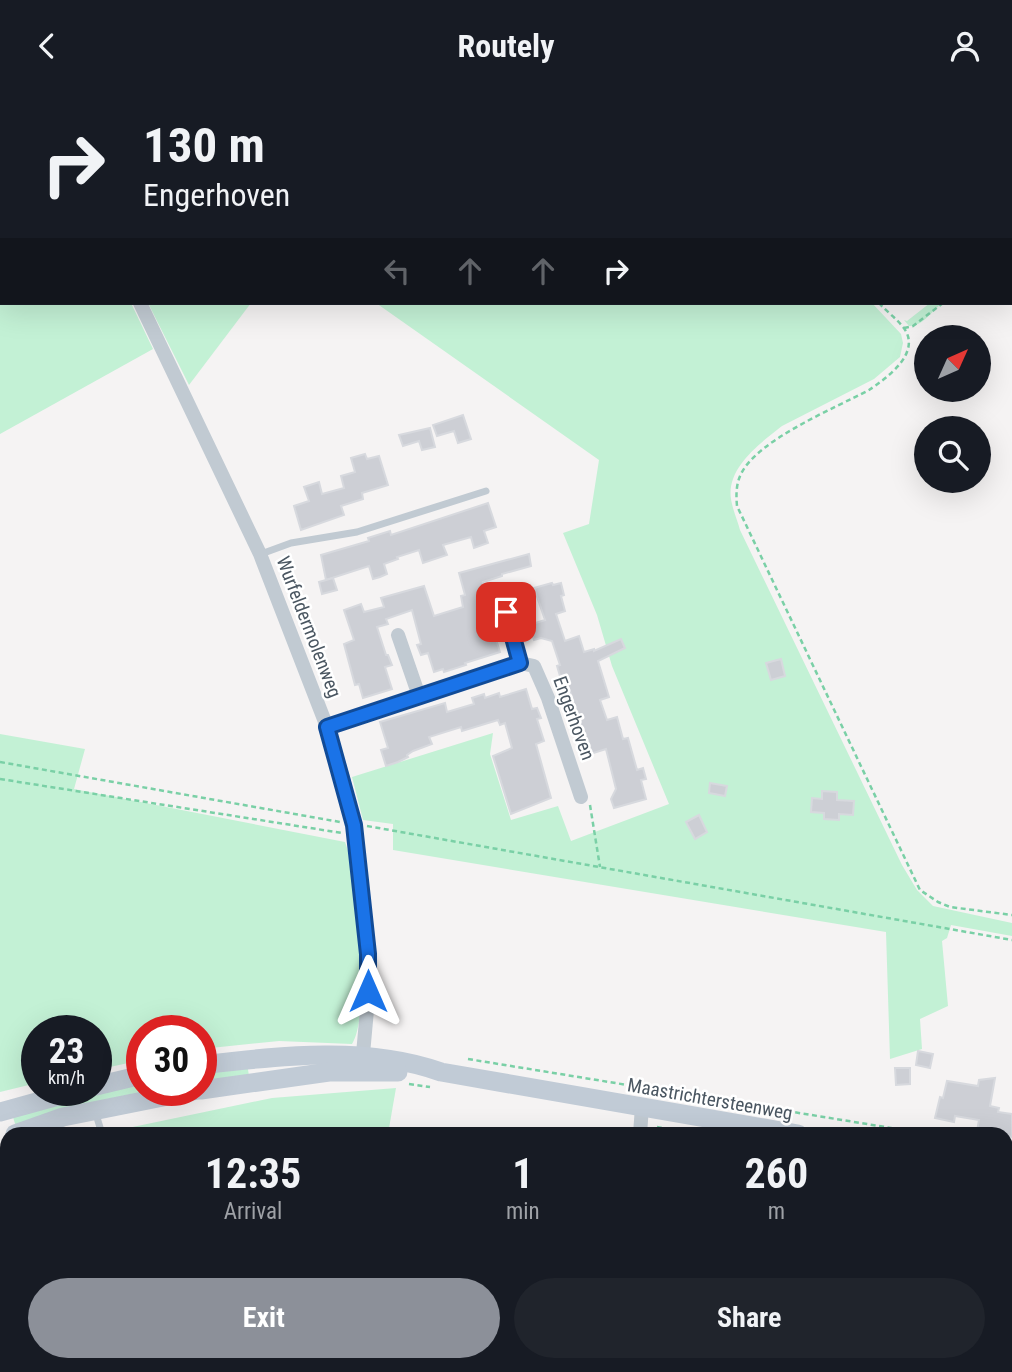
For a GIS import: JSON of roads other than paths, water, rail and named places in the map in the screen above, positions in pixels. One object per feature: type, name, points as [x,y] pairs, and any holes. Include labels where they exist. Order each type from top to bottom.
[{"type":"main road","name":"Maastrichtersteenweg","points":[[217,1063],[264,1058],[362,1064],[419,1064],[441,1072],[640,1122],[706,1127]]},
{"type":"main road","name":"Maastrichtersteenweg","points":[[217,1087],[362,1064]]},
{"type":"main road","name":"Maastrichtersteenweg","points":[[30,1127],[126,1104]]},
{"type":"main road","points":[[0,1112],[22,1106]]},
{"type":"street","name":"Wurfeldermolenweg","points":[[141,305],[260,554],[327,727],[355,830],[368,954],[368,1010],[362,1064]]},
{"type":"street","points":[[327,727],[520,663],[506,612]]},
{"type":"street","points":[[398,635],[419,696]]},
{"type":"street","name":"Engerhoven","points":[[520,663],[534,666],[548,698],[581,797]]},
{"type":"street","points":[[264,1058],[268,1079]]},
{"type":"lane","points":[[260,554],[291,544],[357,532],[486,491]]},
{"type":"lane","points":[[94,1110],[100,1127]]}]
